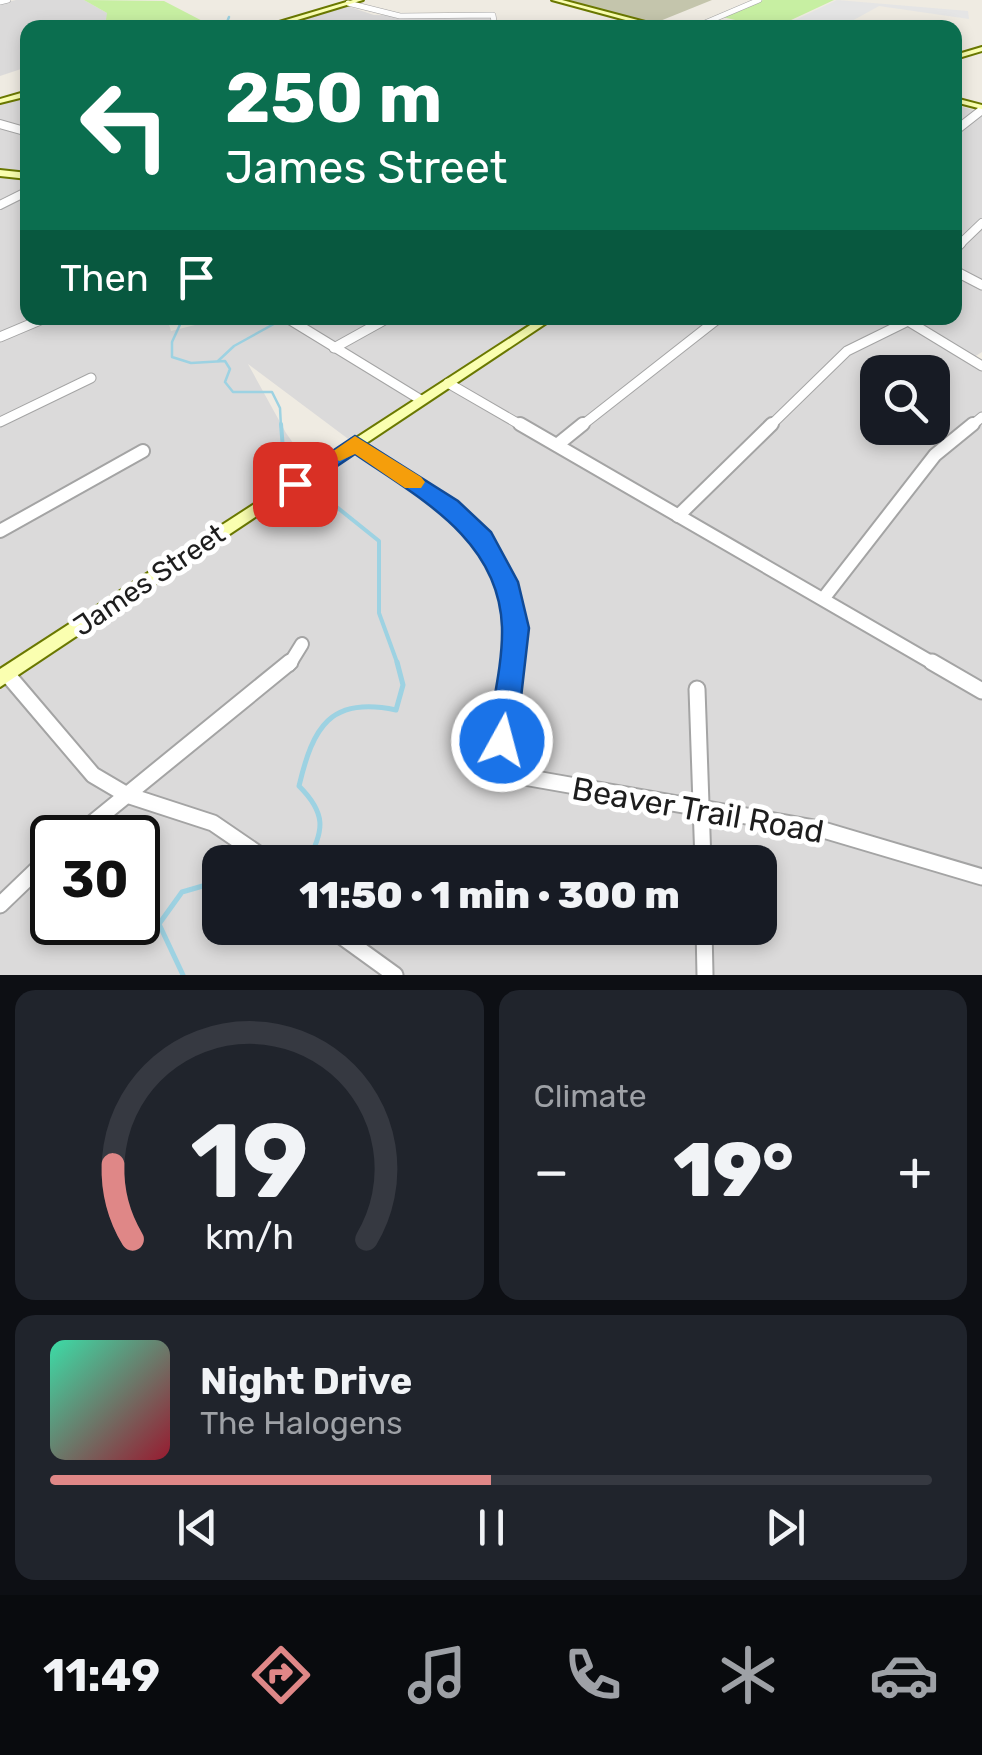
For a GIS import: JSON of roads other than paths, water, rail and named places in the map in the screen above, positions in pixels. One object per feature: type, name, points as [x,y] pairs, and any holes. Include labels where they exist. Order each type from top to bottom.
[{"type":"street","points":[[0,2],[8,0]]},
{"type":"street","points":[[296,20],[360,0]]},
{"type":"street","points":[[555,0],[636,20]]},
{"type":"street","points":[[712,20],[759,0]]},
{"type":"street","points":[[348,3],[400,16],[492,14],[493,20]]},
{"type":"street","points":[[964,124],[982,108]]},
{"type":"street","points":[[964,124],[982,129]]},
{"type":"street","points":[[962,242],[982,222]]},
{"type":"street","points":[[0,337],[28,325]]},
{"type":"street","points":[[298,325],[421,400]]},
{"type":"street","points":[[334,348],[375,325]]},
{"type":"street","name":"James Street","points":[[4,676],[537,325]]},
{"type":"street","points":[[557,446],[711,325]]},
{"type":"street","points":[[678,516],[847,351],[895,325]]},
{"type":"street","points":[[916,325],[982,366]]},
{"type":"street","points":[[970,358],[982,353]]},
{"type":"street","points":[[0,422],[91,378]]},
{"type":"street","points":[[448,383],[982,691]]},
{"type":"street","points":[[823,599],[935,456],[982,418]]},
{"type":"street","name":"Beaver Trail Road","points":[[355,444],[460,514],[482,538],[500,567],[515,628],[502,741],[514,768],[530,781],[820,829],[982,877]]},
{"type":"street","points":[[0,531],[143,451]]},
{"type":"street","points":[[103,815],[287,666],[302,644]]},
{"type":"street","points":[[4,676],[84,767],[127,796],[213,823],[249,845]]},
{"type":"street","points":[[697,689],[702,845]]},
{"type":"street","points":[[0,905],[30,873]]},
{"type":"street","points":[[354,945],[396,975]]},
{"type":"street","points":[[704,945],[705,975]]},
{"type":"waterway","points":[[180,325],[172,342],[172,357],[191,363],[225,361],[230,369],[225,382],[233,392],[272,392],[280,408],[281,427]]},
{"type":"waterway","points":[[218,361],[234,346],[272,325]]},
{"type":"waterway","points":[[281,424],[284,462],[293,470]]},
{"type":"waterway","points":[[313,488],[379,541],[379,613],[397,663]]},
{"type":"waterway","points":[[315,845],[318,813],[299,786],[311,747],[318,732],[340,712],[373,707],[396,710],[403,685],[397,663]]},
{"type":"waterway","points":[[183,975],[159,924],[182,892],[202,886]]}]
